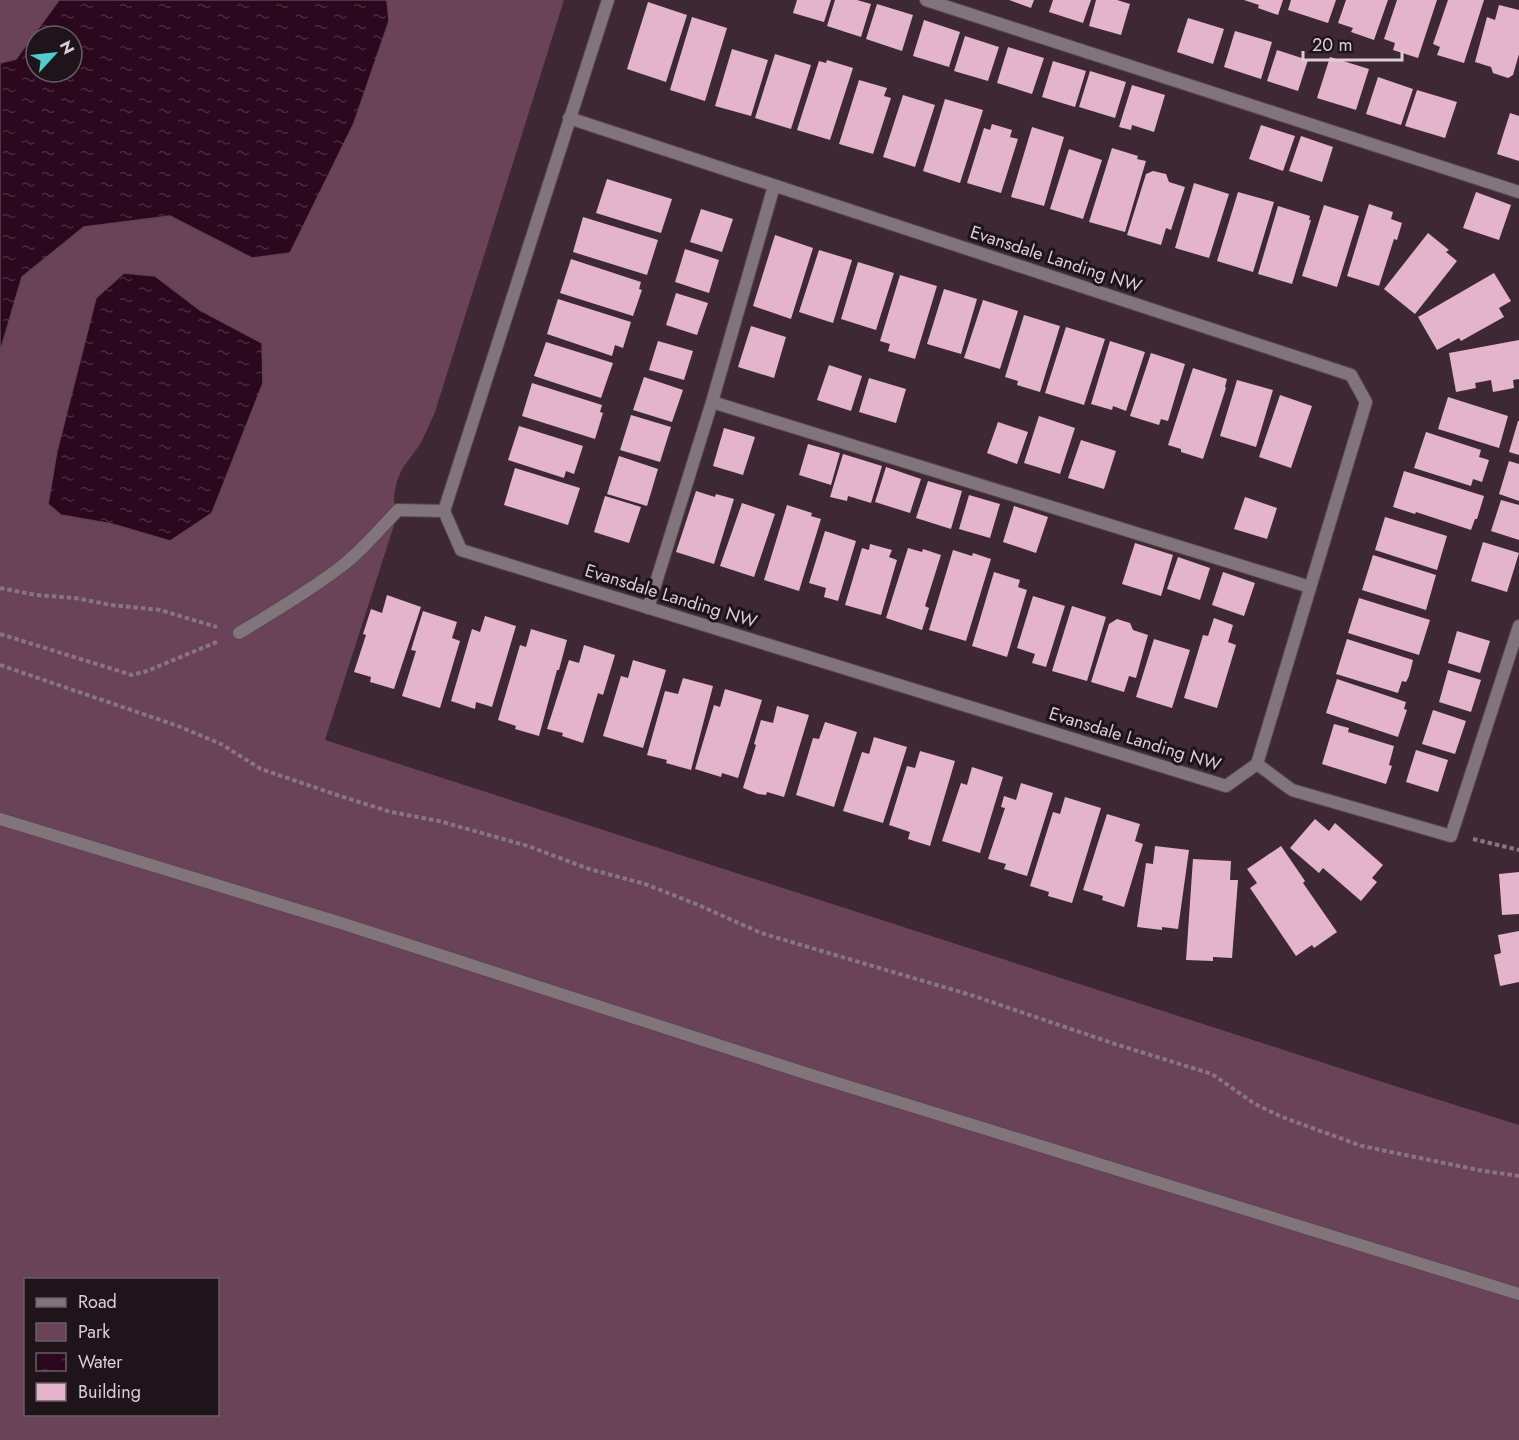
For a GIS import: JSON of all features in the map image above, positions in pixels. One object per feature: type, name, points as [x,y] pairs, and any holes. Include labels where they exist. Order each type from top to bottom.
[{"type":"street","points":[[239,633],[340,568],[398,510],[444,511],[608,0]]},
{"type":"street","points":[[926,0],[1519,192]]},
{"type":"street","name":"Evansdale Landing NW","points":[[444,511],[461,550],[1226,786],[1257,764],[1366,402],[1351,375],[569,118]]},
{"type":"street","points":[[648,608],[712,402],[774,186]]},
{"type":"street","points":[[712,402],[1310,587]]},
{"type":"street","points":[[1257,764],[1292,790],[1451,836],[1519,627]]},
{"type":"street","points":[[0,819],[341,923],[819,1077],[1519,1294]]},
{"type":"path","points":[[0,588],[160,610],[239,633]]},
{"type":"path","points":[[0,634],[132,675],[239,633]]},
{"type":"path","points":[[0,665],[178,726],[221,744],[261,769],[328,792],[391,812],[439,821],[528,846],[589,869],[645,884],[761,933],[975,996],[1115,1044],[1212,1074],[1255,1104],[1282,1118],[1362,1146],[1478,1170],[1519,1176]]},
{"type":"path","points":[[1451,836],[1480,840],[1519,850]]},
{"type":"green space","points":[[0,0],[564,0],[435,412],[421,443],[402,469],[397,481],[394,495],[395,522],[325,740],[1519,1125],[1519,1440],[0,1440]]},
{"type":"water","points":[[59,0],[387,0],[389,21],[354,123],[290,253],[252,258],[170,216],[84,227],[22,277],[0,352],[0,63],[16,59],[24,48],[24,84],[84,84],[84,24],[42,24]]},
{"type":"water","points":[[124,273],[155,276],[200,310],[262,343],[263,383],[212,513],[170,541],[112,524],[61,515],[48,504],[57,451],[96,298]]},
{"type":"building","points":[[797,0],[831,0],[824,22],[793,13]]},
{"type":"building","points":[[835,0],[857,0],[871,4],[861,37],[827,26]]},
{"type":"building","points":[[1009,0],[1034,0],[1031,8]]},
{"type":"building","points":[[1053,0],[1091,0],[1083,23],[1049,12]]},
{"type":"building","points":[[1096,0],[1117,0],[1130,4],[1121,35],[1089,26]]},
{"type":"building","points":[[1244,0],[1283,0],[1278,15]]},
{"type":"building","points":[[1291,0],[1336,0],[1328,23],[1288,10]]},
{"type":"building","points":[[1346,0],[1388,0],[1374,40],[1351,32],[1353,28],[1338,23]]},
{"type":"building","points":[[1397,0],[1437,0],[1418,58],[1393,50],[1395,43],[1384,39]]},
{"type":"building","points":[[1448,0],[1484,0],[1464,63],[1437,55],[1440,47],[1433,44]]},
{"type":"building","points":[[648,2],[687,15],[666,82],[627,69]]},
{"type":"building","points":[[877,4],[913,15],[902,51],[866,39]]},
{"type":"building","points":[[1499,5],[1519,10],[1519,54],[1513,75],[1508,78],[1493,73],[1491,67],[1475,62],[1487,17],[1495,20]]},
{"type":"building","points":[[692,17],[727,28],[705,101],[670,90]]},
{"type":"building","points":[[1188,18],[1224,29],[1213,64],[1177,52]]},
{"type":"building","points":[[924,20],[960,32],[949,67],[913,56]]},
{"type":"building","points":[[1235,31],[1272,42],[1261,79],[1224,67]]},
{"type":"building","points":[[965,36],[999,47],[988,81],[954,71]]},
{"type":"building","points":[[1008,47],[1044,58],[1032,94],[997,83]]},
{"type":"building","points":[[732,49],[768,60],[751,116],[715,106]]},
{"type":"building","points":[[1277,50],[1308,60],[1298,91],[1267,81]]},
{"type":"building","points":[[775,54],[811,65],[791,129],[755,118]]},
{"type":"building","points":[[1330,57],[1369,69],[1356,110],[1317,98]]},
{"type":"building","points":[[827,60],[853,68],[830,140],[797,130],[819,61],[826,63]]},
{"type":"building","points":[[1053,61],[1086,71],[1075,107],[1042,97]]},
{"type":"building","points":[[1090,71],[1126,82],[1115,118],[1079,107]]},
{"type":"building","points":[[1378,77],[1413,89],[1401,125],[1366,114]]},
{"type":"building","points":[[859,80],[887,88],[884,96],[891,98],[873,154],[839,144]]},
{"type":"building","points":[[1132,85],[1165,95],[1154,132],[1132,125],[1131,130],[1119,127]]},
{"type":"building","points":[[1417,90],[1457,102],[1445,138],[1405,126]]},
{"type":"building","points":[[903,95],[935,105],[915,167],[883,157]]},
{"type":"building","points":[[945,99],[983,110],[960,183],[923,171]]},
{"type":"building","points":[[1510,113],[1519,116],[1519,161],[1497,154]]},
{"type":"building","points":[[992,124],[1012,130],[1010,137],[1018,139],[1001,193],[967,183],[984,128],[990,130]]},
{"type":"building","points":[[1261,125],[1295,136],[1283,171],[1249,159]]},
{"type":"building","points":[[1032,127],[1064,137],[1044,206],[1011,197]]},
{"type":"building","points":[[1301,136],[1333,147],[1322,182],[1289,171]]},
{"type":"building","points":[[1112,148],[1138,156],[1137,159],[1146,161],[1125,232],[1089,222]]},
{"type":"building","points":[[1069,149],[1102,160],[1083,219],[1050,209]]},
{"type":"building","points":[[1153,171],[1166,174],[1169,182],[1185,187],[1171,230],[1166,228],[1161,245],[1127,235],[1146,174]]},
{"type":"building","points":[[607,179],[672,199],[661,233],[596,213]]},
{"type":"building","points":[[1194,183],[1229,194],[1209,258],[1175,248]]},
{"type":"building","points":[[1238,192],[1274,202],[1253,272],[1217,261]]},
{"type":"building","points":[[1476,192],[1511,205],[1499,240],[1463,228]]},
{"type":"building","points":[[1369,204],[1393,212],[1391,219],[1402,223],[1397,240],[1394,239],[1379,286],[1347,276]]},
{"type":"building","points":[[1324,205],[1359,216],[1337,287],[1302,276]]},
{"type":"building","points":[[1278,206],[1310,216],[1309,220],[1311,220],[1292,284],[1258,274]]},
{"type":"building","points":[[701,209],[733,219],[722,252],[690,242]]},
{"type":"building","points":[[583,217],[658,240],[647,275],[573,252]]},
{"type":"building","points":[[1428,233],[1449,250],[1446,252],[1457,261],[1415,314],[1384,289]]},
{"type":"building","points":[[775,235],[813,248],[791,319],[753,306]]},
{"type":"building","points":[[685,249],[719,260],[709,293],[675,282]]},
{"type":"building","points":[[819,250],[852,260],[833,323],[799,312]]},
{"type":"building","points":[[571,259],[641,282],[639,289],[642,290],[633,316],[560,293]]},
{"type":"building","points":[[858,262],[894,273],[876,330],[841,319]]},
{"type":"building","points":[[1494,273],[1511,301],[1499,308],[1504,317],[1461,341],[1459,338],[1437,350],[1418,317]]},
{"type":"building","points":[[900,275],[937,286],[915,359],[888,351],[890,344],[880,341]]},
{"type":"building","points":[[944,289],[977,299],[961,354],[927,344]]},
{"type":"building","points":[[676,293],[708,303],[697,335],[666,325]]},
{"type":"building","points":[[558,299],[631,322],[623,348],[615,345],[612,356],[547,334]]},
{"type":"building","points":[[983,300],[1018,311],[1000,369],[964,358]]},
{"type":"building","points":[[1024,315],[1060,326],[1040,392],[1017,385],[1018,381],[1005,377]]},
{"type":"building","points":[[751,326],[786,337],[774,378],[738,367]]},
{"type":"building","points":[[1066,327],[1105,339],[1084,405],[1045,393]]},
{"type":"building","points":[[1519,340],[1519,379],[1513,380],[1514,388],[1493,392],[1491,380],[1475,383],[1476,388],[1456,392],[1449,353]]},
{"type":"building","points":[[658,341],[693,351],[684,380],[649,370]]},
{"type":"building","points":[[1110,341],[1145,352],[1126,411],[1113,406],[1112,410],[1091,404]]},
{"type":"building","points":[[546,342],[613,363],[601,398],[534,376]]},
{"type":"building","points":[[1151,353],[1185,364],[1168,421],[1161,419],[1159,425],[1130,416]]},
{"type":"building","points":[[829,365],[862,376],[851,411],[817,400]]},
{"type":"building","points":[[1193,368],[1227,379],[1203,459],[1168,445]]},
{"type":"building","points":[[644,377],[683,390],[672,422],[633,410]]},
{"type":"building","points":[[869,378],[906,389],[896,423],[859,412]]},
{"type":"building","points":[[1237,380],[1273,390],[1256,447],[1220,436]]},
{"type":"building","points":[[532,383],[602,405],[600,412],[603,413],[595,439],[522,416]]},
{"type":"building","points":[[1280,395],[1312,406],[1291,468],[1259,457]]},
{"type":"building","points":[[1448,397],[1508,416],[1499,448],[1438,429]]},
{"type":"building","points":[[631,415],[671,427],[660,462],[620,450]]},
{"type":"building","points":[[1039,416],[1075,428],[1060,474],[1024,463]]},
{"type":"building","points":[[1519,421],[1519,455],[1509,452]]},
{"type":"building","points":[[998,422],[1028,432],[1017,464],[987,453]]},
{"type":"building","points":[[519,426],[583,446],[574,474],[566,471],[564,478],[508,460]]},
{"type":"building","points":[[724,428],[755,437],[743,475],[713,466]]},
{"type":"building","points":[[1426,432],[1481,450],[1479,457],[1489,460],[1482,482],[1473,479],[1471,486],[1414,468]]},
{"type":"building","points":[[1081,440],[1116,451],[1104,489],[1068,478]]},
{"type":"building","points":[[808,444],[840,453],[831,485],[799,475]]},
{"type":"building","points":[[843,454],[882,466],[871,503],[848,496],[847,501],[830,497]]},
{"type":"building","points":[[619,456],[658,469],[647,506],[607,494]]},
{"type":"building","points":[[1509,461],[1519,464],[1519,501],[1499,494]]},
{"type":"building","points":[[886,467],[921,479],[910,513],[875,502]]},
{"type":"building","points":[[515,468],[580,488],[568,525],[504,505]]},
{"type":"building","points":[[1404,471],[1484,496],[1471,530],[1393,507]]},
{"type":"building","points":[[928,481],[962,491],[951,529],[916,518]]},
{"type":"building","points":[[696,491],[715,497],[716,494],[734,499],[714,564],[676,552]]},
{"type":"building","points":[[969,495],[1000,504],[990,538],[959,529]]},
{"type":"building","points":[[605,496],[641,507],[629,543],[594,532]]},
{"type":"building","points":[[1245,497],[1277,508],[1267,539],[1234,529]]},
{"type":"building","points":[[1501,500],[1519,505],[1519,540],[1491,531]]},
{"type":"building","points":[[742,503],[775,514],[754,577],[720,566]]},
{"type":"building","points":[[787,505],[812,513],[811,516],[821,519],[799,591],[764,580]]},
{"type":"building","points":[[1014,506],[1048,517],[1036,553],[1003,542]]},
{"type":"building","points":[[1385,517],[1447,536],[1437,570],[1375,550]]},
{"type":"building","points":[[825,531],[856,541],[838,601],[824,597],[826,588],[809,583]]},
{"type":"building","points":[[1483,542],[1519,553],[1507,592],[1471,581]]},
{"type":"building","points":[[1135,543],[1173,555],[1161,596],[1122,584]]},
{"type":"building","points":[[870,544],[892,550],[889,557],[897,560],[881,615],[845,605],[862,548],[869,550]]},
{"type":"building","points":[[908,548],[922,552],[923,549],[941,555],[925,606],[929,608],[922,630],[886,618]]},
{"type":"building","points":[[953,550],[991,559],[966,641],[929,630]]},
{"type":"building","points":[[1373,555],[1436,575],[1426,610],[1362,590]]},
{"type":"building","points":[[1178,557],[1210,568],[1200,600],[1167,589]]},
{"type":"building","points":[[994,572],[1020,580],[1018,587],[1027,590],[1007,657],[972,646]]},
{"type":"building","points":[[1223,572],[1255,583],[1244,616],[1212,605]]},
{"type":"building","points":[[387,595],[421,607],[394,689],[370,682],[371,677],[354,672],[366,635],[363,634],[371,609],[382,613]]},
{"type":"building","points":[[1033,596],[1065,606],[1046,667],[1032,663],[1035,654],[1017,648]]},
{"type":"building","points":[[1359,598],[1430,620],[1419,655],[1348,633]]},
{"type":"building","points":[[1072,606],[1106,617],[1087,681],[1052,671]]},
{"type":"building","points":[[423,611],[457,622],[452,638],[460,641],[440,708],[402,696],[416,651],[411,650]]},
{"type":"building","points":[[485,616],[516,626],[492,707],[476,702],[475,709],[451,701],[472,629],[480,632]]},
{"type":"building","points":[[1214,618],[1233,625],[1228,642],[1236,645],[1217,708],[1184,698],[1203,635],[1208,636]]},
{"type":"building","points":[[1117,619],[1130,623],[1133,630],[1148,635],[1136,678],[1129,676],[1124,692],[1091,682],[1109,624]]},
{"type":"building","points":[[531,629],[567,640],[539,736],[515,729],[516,726],[498,720],[520,645],[526,647]]},
{"type":"building","points":[[1457,631],[1490,641],[1480,673],[1448,663]]},
{"type":"building","points":[[1154,639],[1190,650],[1172,708],[1136,697]]},
{"type":"building","points":[[1347,639],[1413,660],[1409,676],[1406,682],[1402,681],[1398,693],[1336,674]]},
{"type":"building","points":[[584,645],[615,655],[603,695],[598,693],[583,743],[562,736],[563,733],[547,729],[569,660],[579,663]]},
{"type":"building","points":[[633,660],[666,670],[643,748],[603,736],[621,676],[628,678]]},
{"type":"building","points":[[1448,670],[1481,680],[1471,712],[1439,702]]},
{"type":"building","points":[[683,678],[713,686],[691,770],[647,755],[665,691],[678,694]]},
{"type":"building","points":[[1337,679],[1406,702],[1404,709],[1407,710],[1398,737],[1326,713]]},
{"type":"building","points":[[725,689],[762,700],[738,778],[722,773],[721,777],[695,769],[714,705],[720,707]]},
{"type":"building","points":[[777,706],[809,715],[784,797],[767,792],[766,795],[758,794],[743,788],[761,720],[773,723]]},
{"type":"building","points":[[1433,710],[1466,721],[1455,754],[1422,744]]},
{"type":"building","points":[[825,722],[857,732],[834,807],[796,795],[813,738],[819,739]]},
{"type":"building","points":[[1334,724],[1349,728],[1348,732],[1394,746],[1389,765],[1392,766],[1386,784],[1322,764]]},
{"type":"building","points":[[874,737],[907,747],[883,823],[843,811],[862,752],[869,754]]},
{"type":"building","points":[[1416,750],[1448,760],[1438,792],[1406,782]]},
{"type":"building","points":[[920,751],[955,761],[930,846],[908,839],[910,832],[889,825],[907,766],[915,768]]},
{"type":"building","points":[[972,767],[1003,777],[980,853],[942,841],[961,783],[967,785]]},
{"type":"building","points":[[1021,783],[1053,793],[1027,876],[1004,869],[1006,864],[988,859],[1005,808],[1001,807],[1004,796],[1016,800]]},
{"type":"building","points":[[1065,797],[1101,808],[1072,903],[1048,896],[1049,892],[1030,886],[1053,812],[1060,814]]},
{"type":"building","points":[[1107,814],[1140,824],[1135,841],[1143,844],[1124,907],[1102,900],[1103,896],[1083,890]]},
{"type":"building","points":[[1315,819],[1329,831],[1335,823],[1383,865],[1372,878],[1377,882],[1361,901],[1323,868],[1319,873],[1290,848]]},
{"type":"building","points":[[1155,846],[1189,850],[1178,929],[1137,927],[1146,863],[1153,864]]},
{"type":"building","points":[[1281,846],[1337,932],[1314,948],[1312,945],[1296,956],[1250,888],[1257,883],[1247,869]]},
{"type":"building","points":[[1193,859],[1231,861],[1230,880],[1238,880],[1232,958],[1213,957],[1213,961],[1186,960]]},
{"type":"building","points":[[1519,872],[1519,914],[1502,915],[1499,874]]},
{"type":"building","points":[[1519,931],[1519,982],[1500,986],[1494,955],[1501,953],[1498,935]]}]
